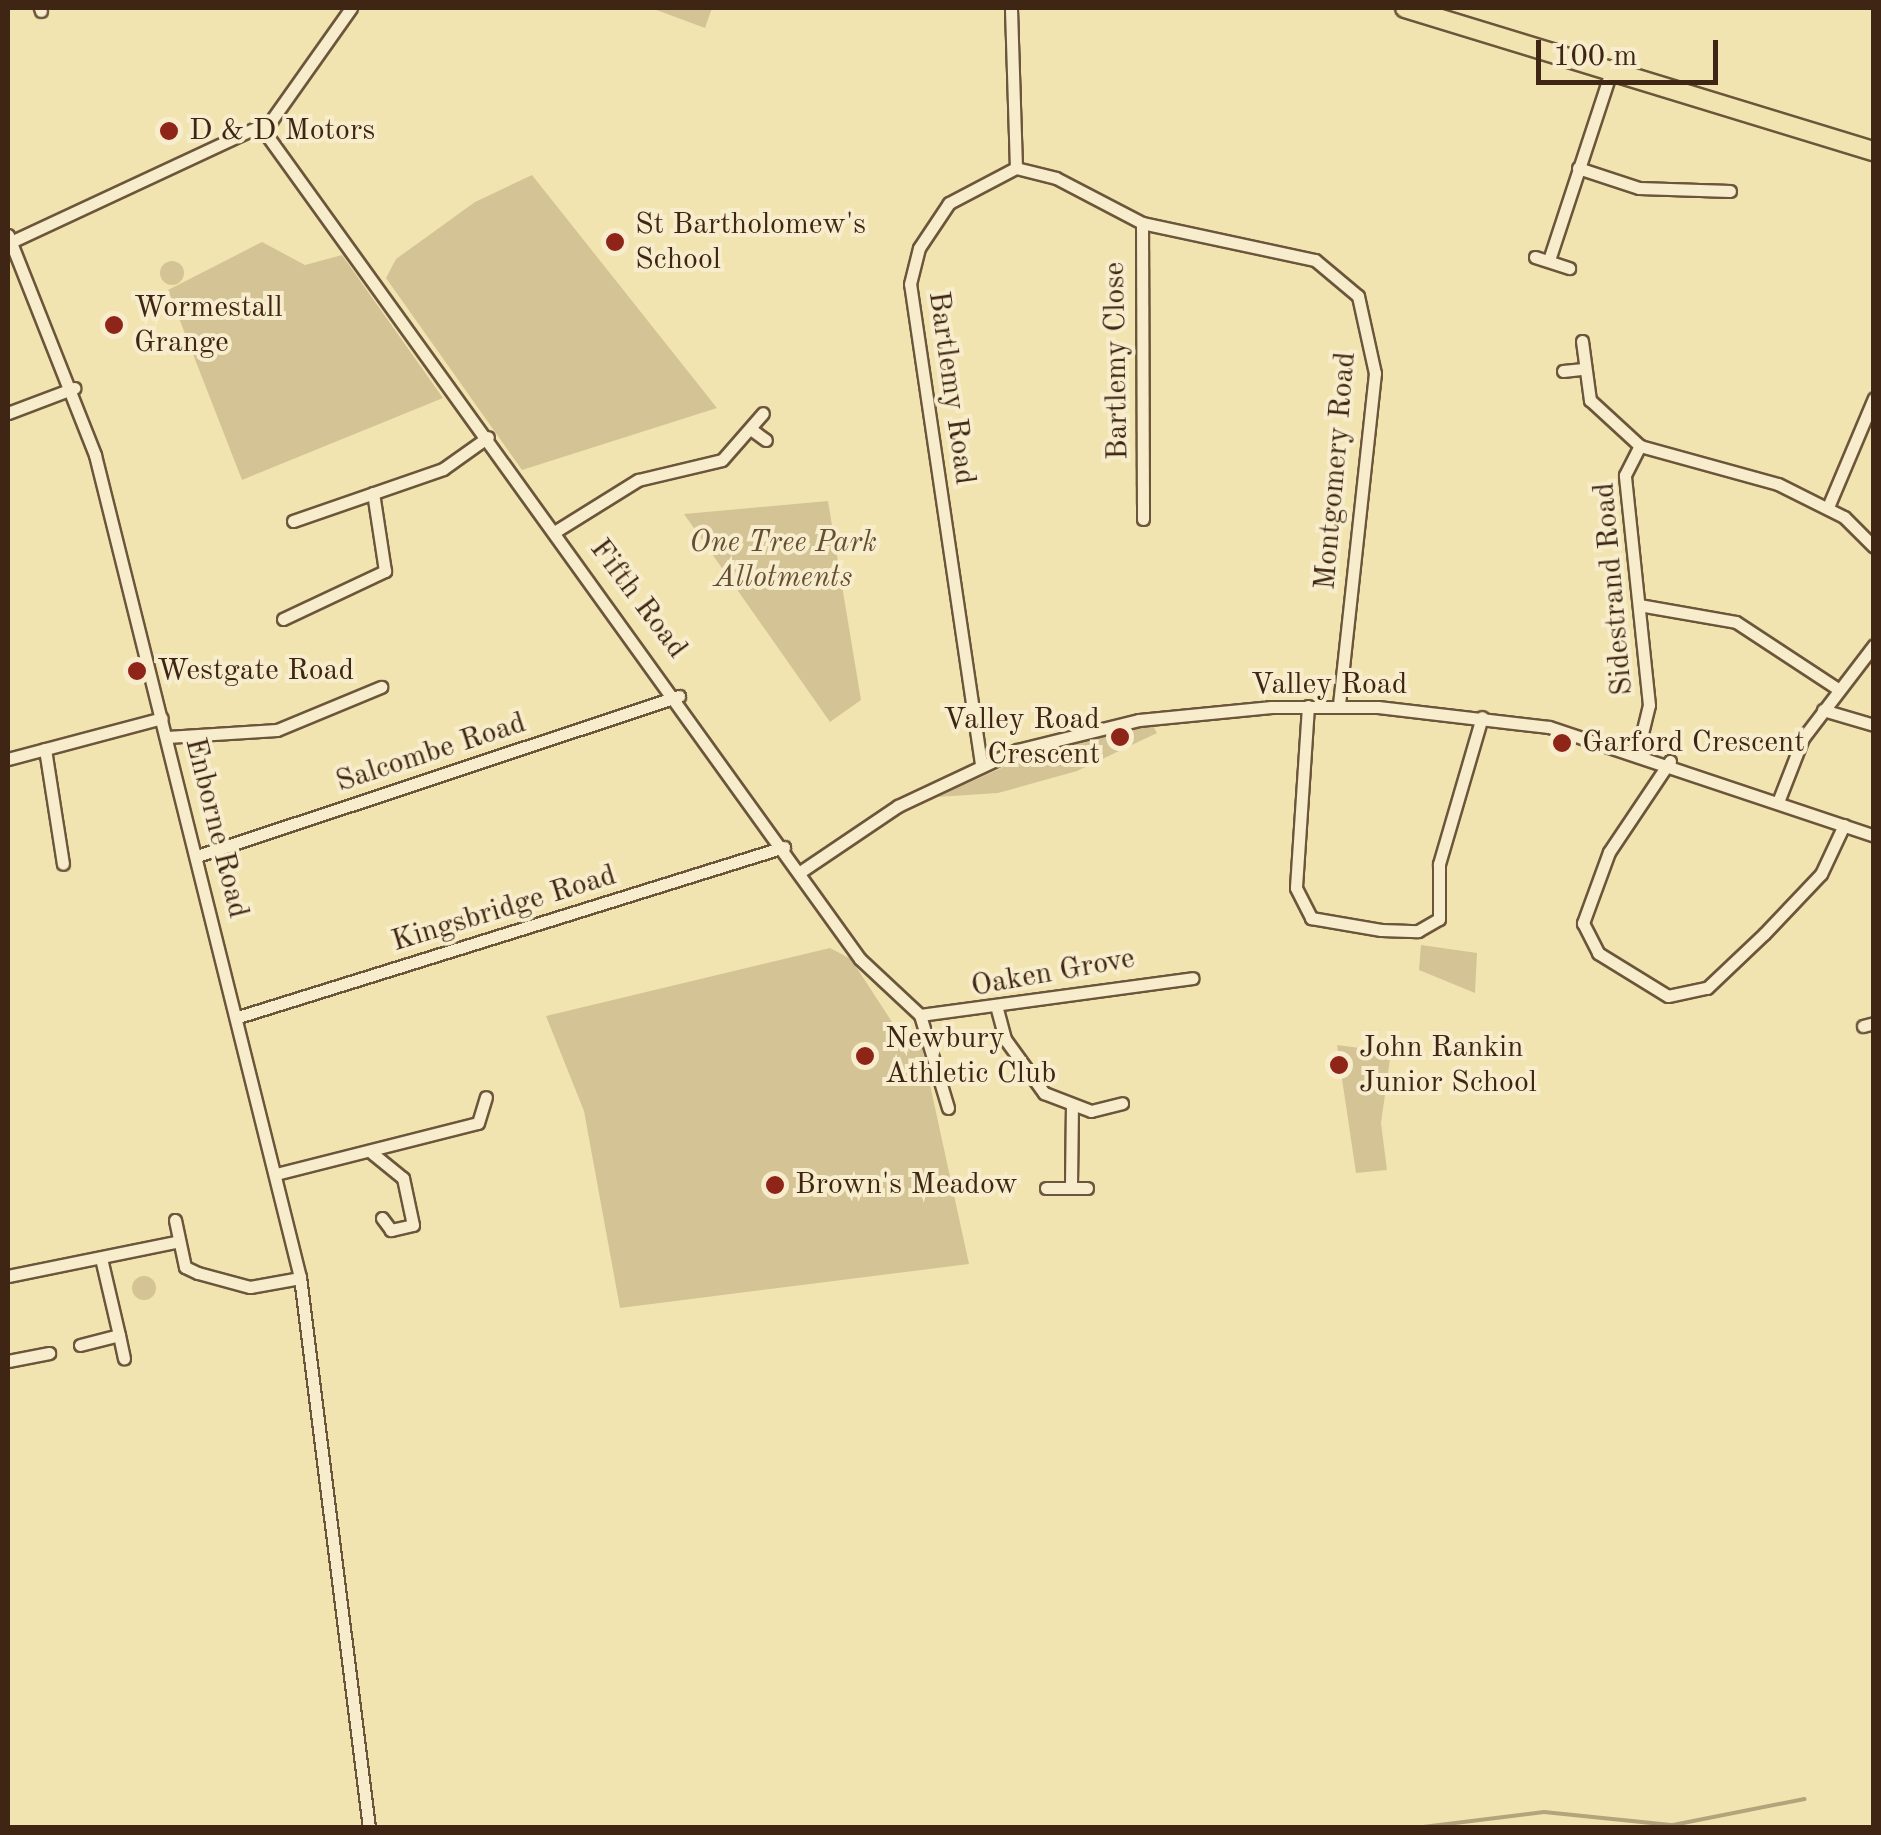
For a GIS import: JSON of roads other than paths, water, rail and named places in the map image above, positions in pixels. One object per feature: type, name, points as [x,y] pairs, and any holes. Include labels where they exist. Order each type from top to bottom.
[{"type":"main road","points":[[1406,8],[1874,151]]},
{"type":"street","points":[[9,238],[261,128],[351,8]]},
{"type":"street","points":[[1011,8],[1016,168]]},
{"type":"street","points":[[1549,260],[1611,72]]},
{"type":"street","name":"Fifth Road","points":[[261,128],[679,696],[803,870],[860,960],[920,1015]]},
{"type":"street","name":"Bartlemy Close","points":[[1016,168],[1056,178],[1142,223],[1143,519]]},
{"type":"street","name":"Bartlemy Road","points":[[981,764],[910,284],[919,248],[949,203],[1016,168]]},
{"type":"street","points":[[1578,168],[1639,188],[1730,191]]},
{"type":"street","name":"Montgomery Road","points":[[1142,223],[1315,260],[1358,296],[1375,373],[1339,706]]},
{"type":"street","name":"Enborne Road","points":[[9,238],[74,388],[238,1016],[300,1278],[328,1447],[369,1828]]},
{"type":"street","points":[[1535,257],[1569,268]]},
{"type":"street","points":[[1582,341],[1581,369],[1590,400],[1640,446]]},
{"type":"street","points":[[1563,371],[1581,369]]},
{"type":"street","points":[[8,413],[74,388]]},
{"type":"street","points":[[1828,507],[1874,398]]},
{"type":"street","points":[[556,531],[638,480],[722,460],[752,430],[763,412]]},
{"type":"street","points":[[752,430],[766,440]]},
{"type":"street","points":[[292,521],[442,469],[488,437]]},
{"type":"street","name":"Sidestrand Road","points":[[1638,750],[1650,706],[1625,475],[1640,446],[1674,449],[1828,507],[1874,548]]},
{"type":"street","points":[[283,619],[385,571],[373,493]]},
{"type":"street","points":[[1639,605],[1736,622],[1838,689]]},
{"type":"street","points":[[1778,802],[1824,710],[1874,645]]},
{"type":"street","points":[[167,737],[277,730],[380,688]]},
{"type":"street","name":"Salcombe Road","points":[[197,856],[679,696]]},
{"type":"street","points":[[1308,706],[1296,888],[1311,918],[1380,930],[1418,931],[1439,920],[1440,864],[1482,717]]},
{"type":"street","name":"Valley Road","points":[[803,870],[981,764],[1119,723],[1308,706],[1482,717],[1638,750],[1874,836]]},
{"type":"street","points":[[1824,710],[1874,725]]},
{"type":"street","points":[[8,760],[162,718]]},
{"type":"street","points":[[45,750],[64,864]]},
{"type":"street","points":[[1670,761],[1608,852],[1584,923],[1598,953],[1668,996],[1707,988],[1764,934],[1822,874],[1844,825]]},
{"type":"street","name":"Kingsbridge Road","points":[[238,1016],[784,847]]},
{"type":"street","name":"Oaken Grove","points":[[920,1015],[997,1009],[1192,978]]},
{"type":"street","points":[[997,1009],[1025,1074],[1072,1105],[1122,1103]]},
{"type":"street","points":[[920,1015],[948,1108]]},
{"type":"street","points":[[276,1174],[478,1122],[486,1097]]},
{"type":"street","points":[[1071,1185],[1072,1105]]},
{"type":"street","points":[[372,1152],[403,1178],[413,1225],[391,1230],[382,1218]]},
{"type":"street","points":[[1046,1188],[1087,1188]]},
{"type":"street","points":[[175,1220],[175,1242],[185,1267],[234,1284],[300,1278]]},
{"type":"street","points":[[8,1276],[175,1242]]},
{"type":"street","points":[[101,1258],[124,1358]]},
{"type":"street","points":[[80,1345],[119,1335]]},
{"type":"street","points":[[8,1361],[49,1353]]},
{"type":"waterway","points":[[1415,1828],[1544,1812],[1673,1825],[1804,1799]]},
{"type":"place","name":"D & D Motors","points":[[169,131]]},
{"type":"place","name":"St Bartholomew's School","points":[[615,242]]},
{"type":"place","name":"Wormestall Grange","points":[[114,325]]},
{"type":"place","name":"Westgate Road","points":[[137,671]]},
{"type":"place","name":"Valley Road Crescent","points":[[1120,737]]},
{"type":"place","name":"Garford Crescent","points":[[1562,743]]},
{"type":"place","name":"Newbury Athletic Club","points":[[865,1056]]},
{"type":"place","name":"John Rankin Junior School","points":[[1339,1065]]},
{"type":"place","name":"Brown's Meadow","points":[[775,1185]]},
{"type":"park label","name":"One Tree Park Allotments","points":[[783,560]]}]
